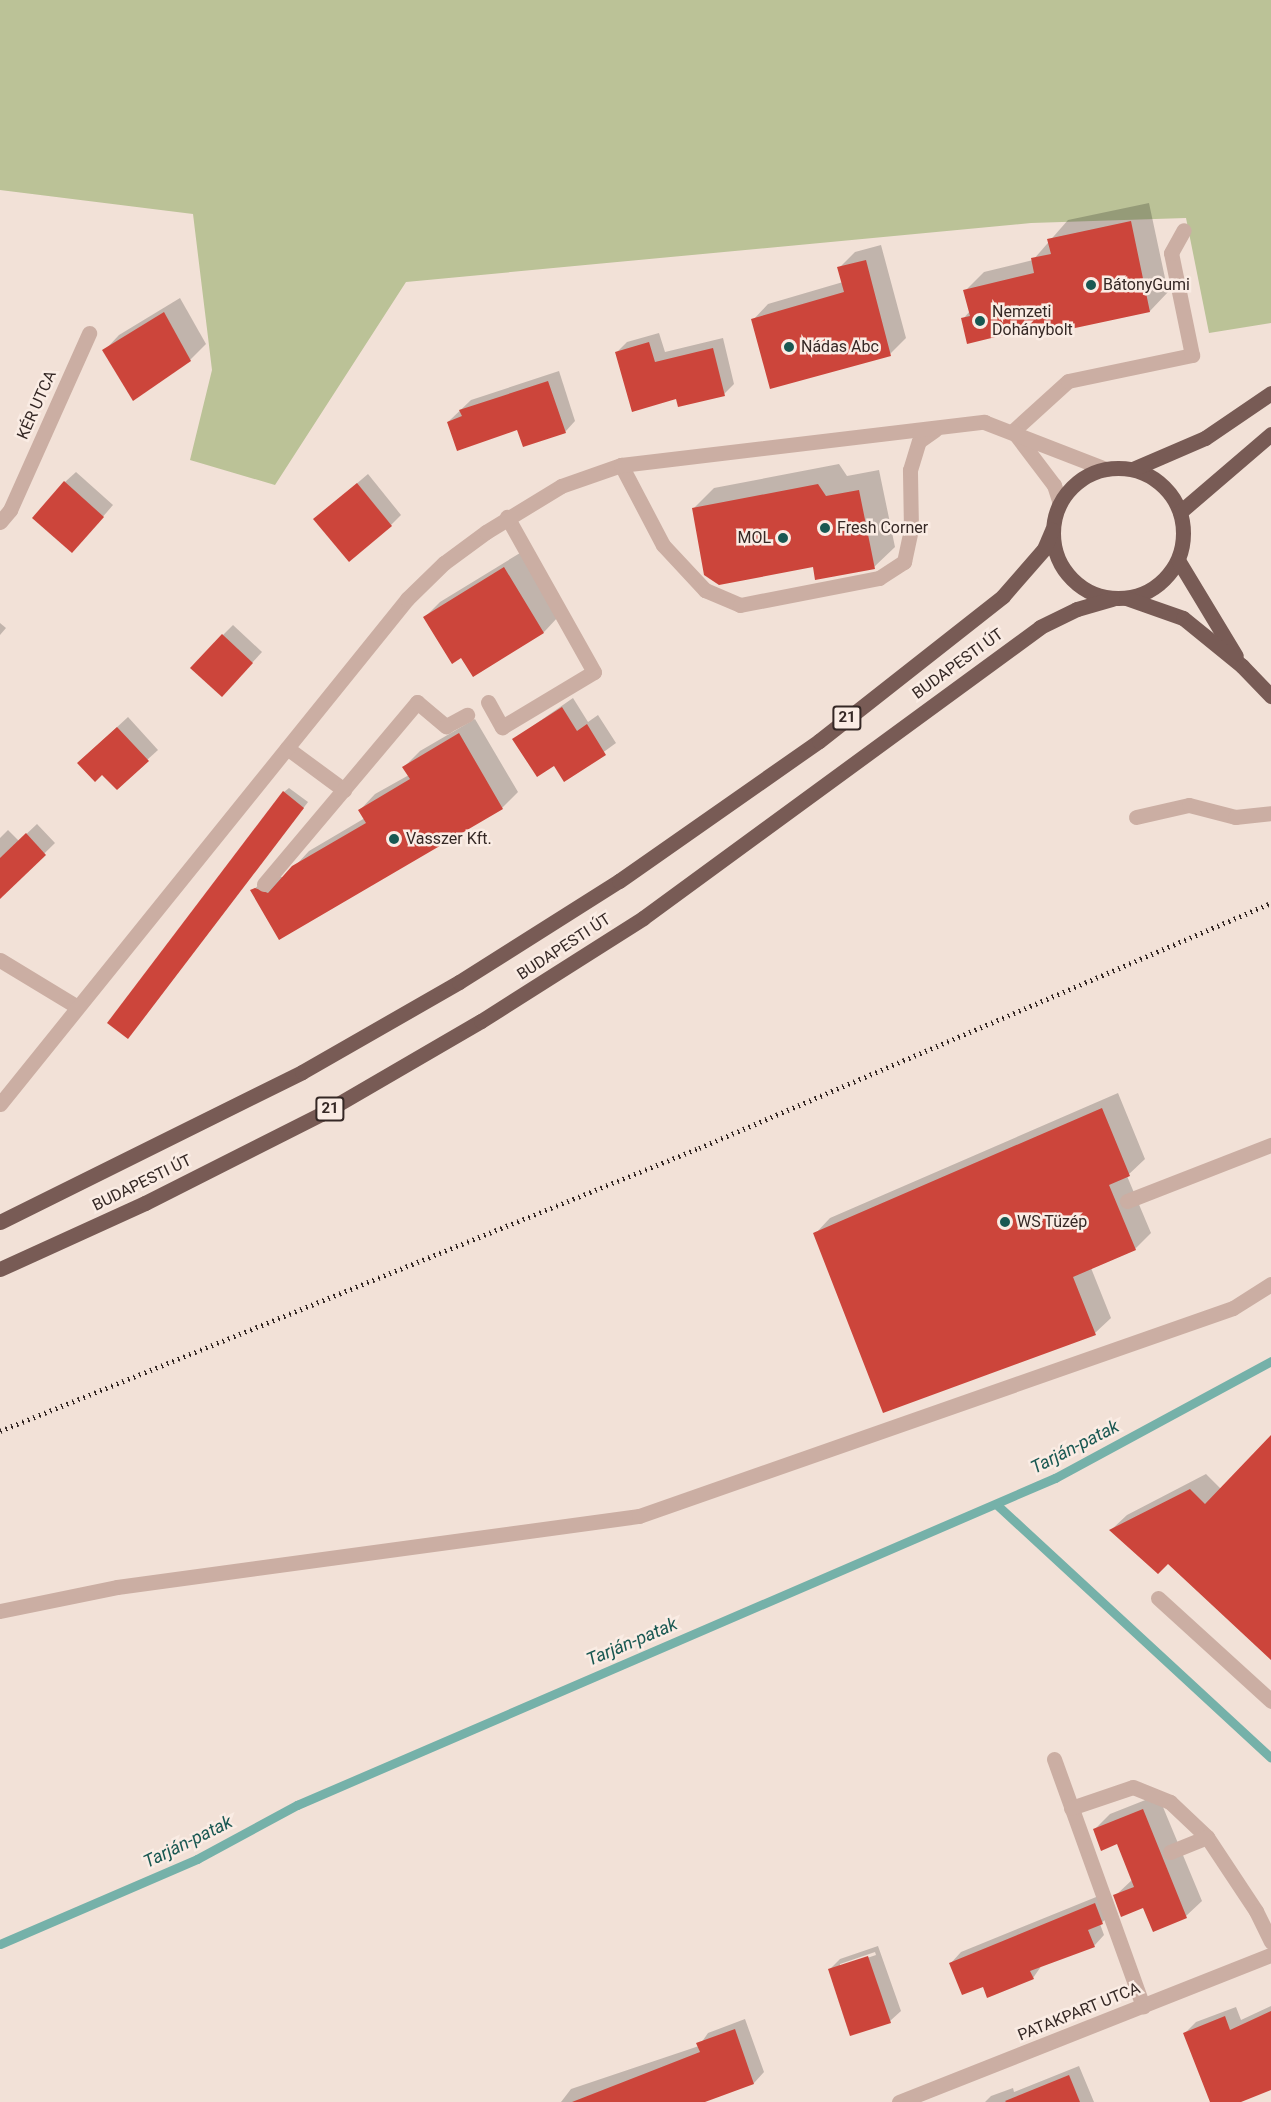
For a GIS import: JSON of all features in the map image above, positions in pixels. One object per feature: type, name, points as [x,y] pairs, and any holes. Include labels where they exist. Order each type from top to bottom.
[{"type":"main road","name":"21","points":[[1178,560],[1157,586],[1119,598],[1085,590],[1064,571],[1053,545],[1052,530],[1059,503],[1079,480],[1106,469],[1133,469],[1205,438],[1271,393]]},
{"type":"main road","points":[[1180,512],[1271,434]]},
{"type":"main road","points":[[1133,469],[1166,489],[1180,512],[1183,536],[1178,560],[1242,666]]},
{"type":"main road","name":"BUDAPESTI ÚT","points":[[0,1222],[302,1072],[459,982],[600,894],[819,741],[1003,596],[1044,549],[1052,530]]},
{"type":"main road","points":[[1119,598],[1183,618],[1242,666],[1271,696]]},
{"type":"main road","name":"BUDAPESTI ÚT","points":[[0,1269],[145,1203],[321,1114],[481,1021],[643,918],[1040,627],[1077,609],[1119,598]]},
{"type":"street","points":[[1013,431],[1068,381],[1192,355],[1171,253],[1184,230]]},
{"type":"street","name":"KÉR UTCA","points":[[0,522],[10,510],[89,333]]},
{"type":"street","points":[[0,1104],[76,1006],[407,598],[444,563],[507,517],[561,486],[621,465],[935,430],[984,422],[1013,431],[1106,469]]},
{"type":"street","points":[[621,465],[663,545],[705,590],[740,606],[879,578],[904,562],[911,530],[910,470],[919,441],[935,430]]},
{"type":"street","points":[[1013,431],[1054,485],[1059,503]]},
{"type":"street","points":[[488,702],[502,727],[594,672],[507,517]]},
{"type":"street","points":[[264,884],[417,702],[446,726],[467,714]]},
{"type":"street","points":[[287,748],[344,790]]},
{"type":"street","points":[[1136,817],[1189,805],[1236,817],[1271,813]]},
{"type":"street","points":[[0,960],[76,1006]]},
{"type":"street","points":[[1127,1201],[1271,1145]]},
{"type":"street","points":[[0,1611],[117,1587],[639,1516],[1233,1308],[1271,1284]]},
{"type":"street","points":[[1158,1598],[1271,1701]]},
{"type":"street","points":[[1054,1760],[1143,2006]]},
{"type":"street","points":[[1071,1808],[1133,1787],[1170,1802],[1207,1837],[1256,1911],[1271,1942]]},
{"type":"street","points":[[1170,1852],[1207,1837]]},
{"type":"street","name":"PATAKPART UTCA","points":[[899,2102],[1271,1955]]},
{"type":"green space","points":[[0,0],[1271,0],[1271,323],[1209,333],[1186,218],[1031,223],[406,282],[275,485],[190,460],[212,370],[193,214],[0,190]]},
{"type":"building","name":"BátonyGumi","points":[[1131,221],[1150,312],[1047,334],[1045,325],[967,344],[961,318],[970,316],[963,290],[1034,273],[1031,258],[1051,254],[1047,239]]},
{"type":"building","points":[[866,260],[891,356],[770,389],[751,319],[844,292],[837,267]]},
{"type":"building","points":[[164,312],[191,361],[133,401],[102,350]]},
{"type":"building","points":[[649,342],[655,362],[713,348],[725,396],[678,407],[676,399],[632,412],[615,352]]},
{"type":"building","points":[[548,381],[566,433],[523,447],[517,430],[457,451],[447,422],[462,416],[459,410]]},
{"type":"building","points":[[64,481],[104,517],[72,553],[32,518]]},
{"type":"building","points":[[357,483],[392,526],[349,562],[313,519]]},
{"type":"building","name":"MOL","points":[[818,484],[826,496],[859,490],[875,569],[815,580],[813,567],[719,585],[704,575],[692,508]]},
{"type":"building","points":[[504,567],[544,633],[473,677],[461,658],[452,664],[423,617]]},
{"type":"building","points":[[222,634],[253,663],[222,697],[190,668]]},
{"type":"building","points":[[562,707],[577,731],[587,724],[606,755],[564,782],[554,766],[537,777],[512,739]]},
{"type":"building","points":[[117,727],[149,761],[117,790],[102,775],[95,782],[77,763]]},
{"type":"building","name":"Vasszer Kft.","points":[[459,733],[503,809],[279,940],[250,890],[255,888],[268,893],[292,866],[366,823],[358,810],[410,779],[402,767]]},
{"type":"building","points":[[283,791],[304,808],[128,1039],[107,1023]]},
{"type":"building","points":[[26,833],[46,855],[0,899],[0,858]]},
{"type":"building","points":[[1102,1108],[1130,1176],[1109,1185],[1136,1250],[1073,1277],[1096,1335],[883,1413],[813,1233]]},
{"type":"building","points":[[1271,1435],[1271,1660],[1168,1564],[1158,1574],[1109,1530],[1190,1489],[1205,1504]]},
{"type":"building","points":[[1143,1809],[1187,1918],[1153,1932],[1143,1908],[1121,1917],[1113,1895],[1134,1887],[1117,1844],[1101,1851],[1093,1829]]},
{"type":"building","points":[[1095,1903],[1103,1924],[1088,1930],[1095,1947],[1030,1971],[1034,1979],[987,1998],[983,1987],[962,1995],[949,1963]]},
{"type":"building","points":[[868,1956],[891,2023],[850,2036],[828,1969]]},
{"type":"building","points":[[1271,2011],[1271,2090],[1241,2102],[1210,2102],[1183,2033],[1225,2016],[1230,2030]]},
{"type":"building","points":[[735,2029],[754,2084],[705,2102],[572,2102],[700,2052],[696,2043]]},
{"type":"building","points":[[1069,2075],[1080,2102],[1005,2101]]},
{"type":"waterway","name":"Tarján-patak","points":[[0,1944],[197,1859],[297,1805],[1055,1478],[1271,1361]]},
{"type":"waterway","points":[[996,1504],[1271,1758]]},
{"type":"railway","points":[[0,1431],[699,1148],[1271,903]]},
{"type":"place","name":"BátonyGumi","points":[[1091,285]]},
{"type":"place","name":"Nemzeti Dohánybolt","points":[[980,321]]},
{"type":"place","name":"Nádas Abc","points":[[789,347]]},
{"type":"place","name":"Fresh Corner","points":[[825,528]]},
{"type":"place","name":"MOL","points":[[783,538]]},
{"type":"place","name":"Vasszer Kft.","points":[[394,839]]},
{"type":"place","name":"WS Tüzép","points":[[1005,1222]]}]
